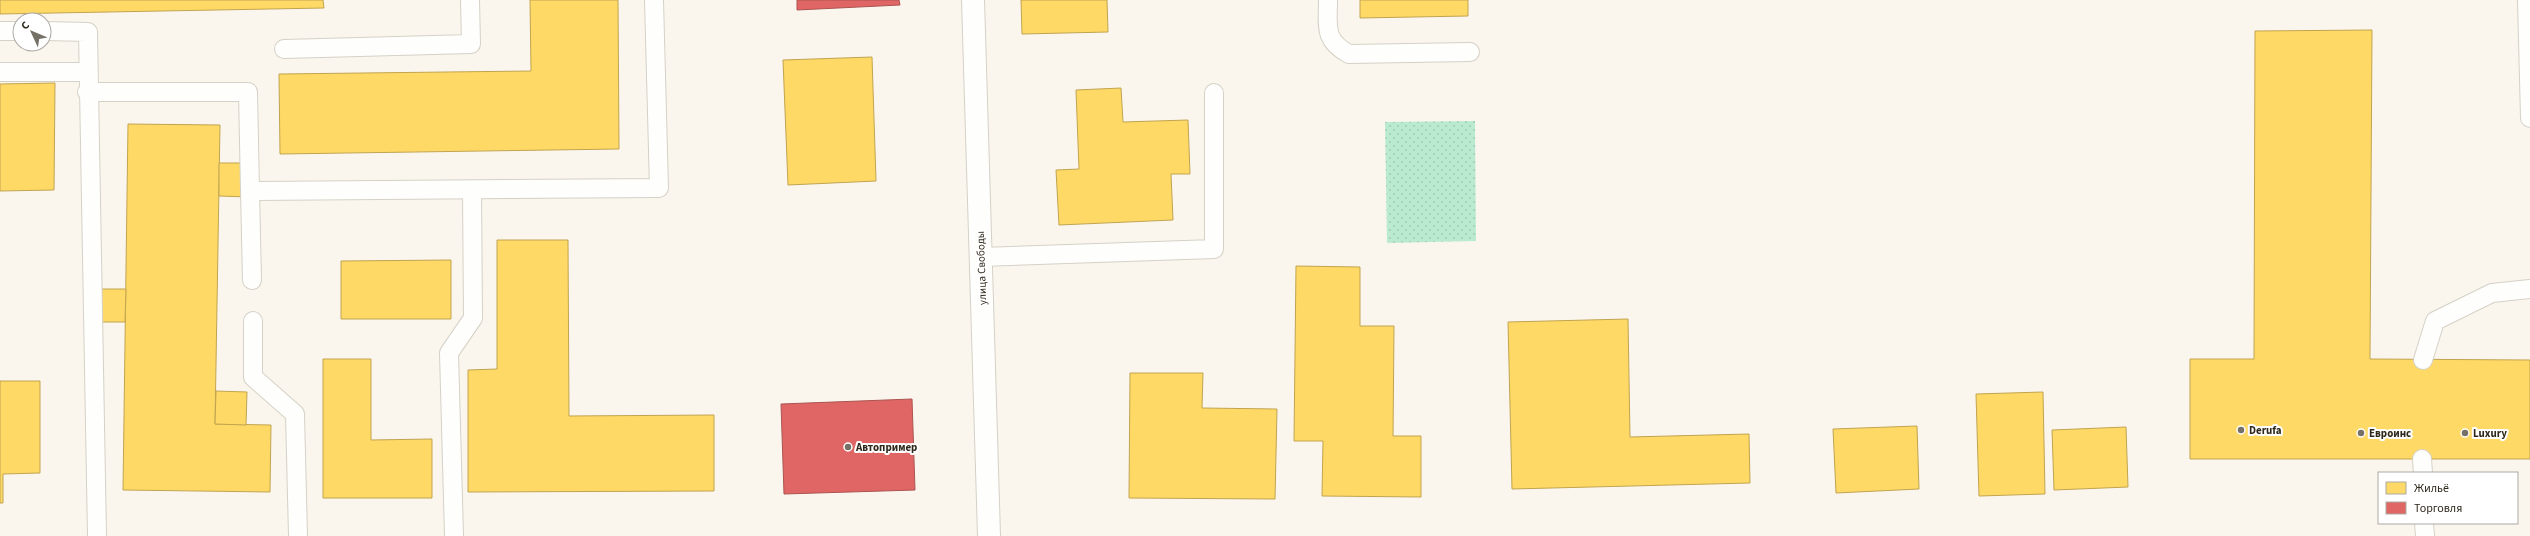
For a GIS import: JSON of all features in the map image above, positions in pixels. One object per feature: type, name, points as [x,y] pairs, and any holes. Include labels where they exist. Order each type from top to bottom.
[{"type":"street","name":"улица Свободы","points":[[973,0],[989,536]]},
{"type":"lane","points":[[284,49],[471,44],[470,0]]},
{"type":"lane","points":[[250,191],[659,188],[654,0]]},
{"type":"lane","points":[[1328,0],[1328,33],[1335,47],[1349,54],[1470,52]]},
{"type":"lane","points":[[2527,0],[2530,118]]},
{"type":"lane","points":[[0,31],[12,31]]},
{"type":"lane","points":[[52,31],[88,32],[87,92],[97,536]]},
{"type":"lane","points":[[0,72],[87,72]]},
{"type":"lane","points":[[87,92],[248,92],[252,280]]},
{"type":"lane","points":[[980,257],[1214,249],[1214,93]]},
{"type":"lane","points":[[454,536],[449,353],[473,318],[472,190]]},
{"type":"lane","points":[[2423,360],[2435,321],[2492,293],[2530,289]]},
{"type":"lane","points":[[253,321],[253,376],[295,414],[298,536]]},
{"type":"lane","points":[[2424,524],[2424,536]]},
{"type":"green space","points":[[1475,121],[1476,241],[1387,243],[1385,122]]},
{"type":"building: Жильё","points":[[0,0],[323,0],[324,8],[52,13],[12,12],[12,14],[0,14]]},
{"type":"building: Жильё","points":[[530,0],[618,0],[619,149],[280,154],[279,74],[531,71]]},
{"type":"building: Жильё","points":[[1021,0],[1107,0],[1108,32],[1022,34]]},
{"type":"building: Жильё","points":[[1360,0],[1468,0],[1468,16],[1360,18]]},
{"type":"building: Жильё","points":[[2372,30],[2370,359],[2530,360],[2530,459],[2190,459],[2190,359],[2254,359],[2255,31]]},
{"type":"building: Жильё","points":[[872,57],[876,181],[788,185],[783,60]]},
{"type":"building: Жильё","points":[[55,83],[54,190],[0,191],[0,84]]},
{"type":"building: Жильё","points":[[1121,88],[1123,122],[1188,120],[1190,174],[1171,174],[1173,220],[1059,225],[1056,170],[1079,169],[1076,90]]},
{"type":"building: Жильё","points":[[128,124],[220,125],[215,424],[271,425],[270,492],[123,490]]},
{"type":"building: Жильё","points":[[219,163],[248,163],[248,197],[219,196]]},
{"type":"building: Жильё","points":[[497,240],[568,240],[569,416],[714,415],[714,491],[468,492],[468,370],[497,369]]},
{"type":"building: Жильё","points":[[451,260],[451,319],[341,319],[341,261]]},
{"type":"building: Жильё","points":[[1296,266],[1360,267],[1360,326],[1394,326],[1393,436],[1421,436],[1421,497],[1322,496],[1323,441],[1294,441]]},
{"type":"building: Жильё","points":[[97,289],[126,289],[125,322],[97,322]]},
{"type":"building: Жильё","points":[[1628,319],[1630,437],[1749,434],[1750,483],[1512,489],[1508,322]]},
{"type":"building: Жильё","points":[[323,359],[371,359],[371,440],[432,439],[432,498],[323,498]]},
{"type":"building: Жильё","points":[[1130,373],[1203,373],[1202,408],[1277,409],[1275,499],[1129,498]]},
{"type":"building: Жильё","points":[[0,381],[40,381],[40,473],[3,474],[3,503],[0,503]]},
{"type":"building: Жильё","points":[[216,391],[247,392],[246,425],[215,424]]},
{"type":"building: Жильё","points":[[2043,392],[2045,494],[1979,496],[1976,394]]},
{"type":"building: Жильё","points":[[1917,426],[1919,489],[1836,493],[1833,429]]},
{"type":"building: Жильё","points":[[2126,427],[2128,487],[2054,490],[2052,430]]},
{"type":"building: Торговля","points":[[797,0],[899,0],[900,5],[797,10]]},
{"type":"building: Торговля","name":"Автопример","points":[[912,399],[915,490],[784,494],[781,404]]},
{"type":"place","name":"Derufa","points":[[2241,430]]},
{"type":"place","name":"Евроинс","points":[[2361,433]]},
{"type":"place","name":"Luxury","points":[[2465,433]]},
{"type":"place","name":"Автопример","points":[[848,447]]}]
